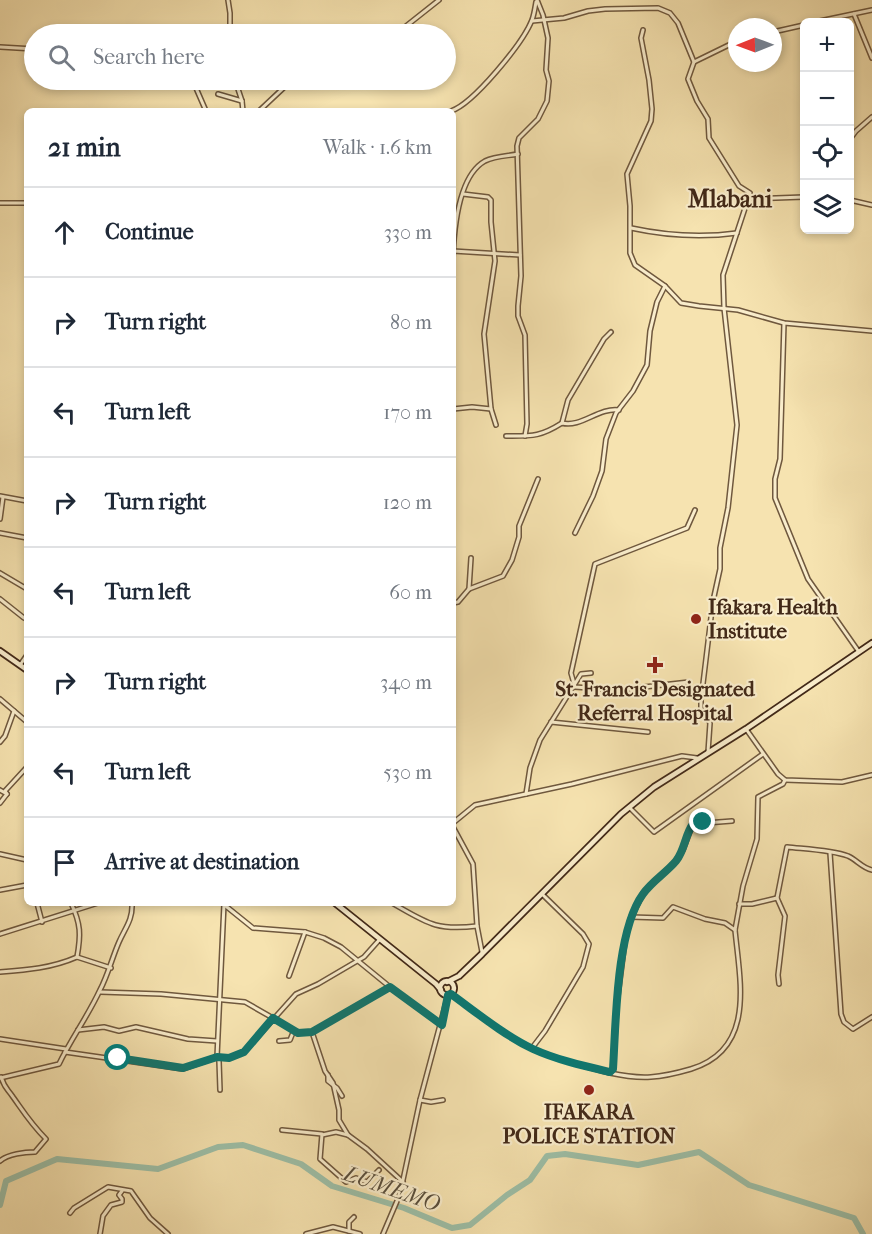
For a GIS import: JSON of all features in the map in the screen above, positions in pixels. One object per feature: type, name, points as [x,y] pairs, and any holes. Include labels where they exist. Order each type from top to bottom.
[{"type":"main road","points":[[441,990],[442,985],[459,976],[543,895],[629,807],[654,787],[746,729],[872,643]]},
{"type":"main road","points":[[0,651],[24,668]]},
{"type":"main road","points":[[339,906],[433,982],[444,994],[449,994],[454,988],[459,976]]},
{"type":"main road","points":[[433,982],[446,982],[452,984],[454,988]]},
{"type":"street","points":[[228,0],[230,24]]},
{"type":"street","points":[[409,24],[439,0]]},
{"type":"street","points":[[525,436],[527,424],[525,335],[518,316],[521,255],[518,154],[519,138],[538,119],[547,101],[548,38],[537,0]]},
{"type":"street","points":[[456,108],[481,90],[532,21],[537,0]]},
{"type":"street","points":[[532,21],[564,18],[605,9],[658,8],[670,13],[678,22],[694,62],[688,79],[708,119],[709,138],[739,186],[750,193],[723,275],[724,308],[737,425],[728,508],[720,548],[720,569],[713,602],[701,700],[701,709],[710,723],[708,752]]},
{"type":"street","points":[[834,18],[872,10]]},
{"type":"street","points":[[854,14],[872,58]]},
{"type":"street","points":[[782,30],[800,26]]},
{"type":"street","points":[[643,30],[641,38],[652,109],[651,121],[627,174],[631,228],[630,253],[636,265],[665,286],[681,303],[738,310],[784,323],[872,331]]},
{"type":"street","points":[[694,62],[728,45]]},
{"type":"street","points":[[0,47],[24,48]]},
{"type":"street","points":[[197,90],[205,108]]},
{"type":"street","points":[[238,90],[243,108]]},
{"type":"street","points":[[262,108],[281,90]]},
{"type":"street","points":[[218,94],[242,101]]},
{"type":"street","points":[[854,134],[872,117]]},
{"type":"street","points":[[456,216],[472,172],[477,167],[494,158],[518,154]]},
{"type":"street","points":[[463,194],[488,197],[491,200],[495,273],[484,334],[491,409],[496,425]]},
{"type":"street","points":[[748,199],[800,197]]},
{"type":"street","points":[[854,201],[872,205]]},
{"type":"street","points":[[0,203],[24,203]]},
{"type":"street","points":[[631,228],[659,234],[706,237],[737,233]]},
{"type":"street","points":[[456,251],[521,255]]},
{"type":"street","points":[[575,533],[602,471],[606,439],[619,410],[633,391],[647,365],[650,331],[657,302],[665,286]]},
{"type":"street","points":[[784,323],[780,459],[775,479],[775,498],[808,579],[860,653]]},
{"type":"street","points":[[562,423],[568,400],[604,339],[611,332]]},
{"type":"street","points":[[456,409],[472,406],[491,409]]},
{"type":"street","points":[[506,436],[546,433],[562,423],[571,424],[595,414],[619,410]]},
{"type":"street","points":[[456,602],[469,589],[503,576],[512,560],[519,537],[519,526],[538,479]]},
{"type":"street","points":[[0,519],[2,496],[24,500]]},
{"type":"street","points":[[575,687],[571,673],[595,564],[687,528],[695,510]]},
{"type":"street","points":[[0,533],[24,537]]},
{"type":"street","points":[[469,589],[471,558]]},
{"type":"street","points":[[0,573],[24,587]]},
{"type":"street","points":[[0,599],[24,618]]},
{"type":"street","points":[[20,665],[24,659]]},
{"type":"street","points":[[526,794],[540,740],[581,674],[591,673]]},
{"type":"street","points":[[575,687],[617,690],[689,682]]},
{"type":"street","points":[[0,699],[24,719]]},
{"type":"street","points":[[0,742],[5,736],[14,711]]},
{"type":"street","points":[[551,722],[648,732]]},
{"type":"street","points":[[746,729],[778,774],[785,780],[842,782],[872,775]]},
{"type":"street","points":[[629,807],[654,832],[763,754]]},
{"type":"street","points":[[456,822],[475,805],[682,756],[697,758]]},
{"type":"street","points":[[0,803],[7,794],[5,791],[24,770]]},
{"type":"street","points":[[383,1234],[400,1194],[420,1100],[449,994],[511,1037],[532,1048],[550,1056],[633,1078],[671,1076],[704,1065],[720,1054],[734,1034],[741,1006],[735,930],[739,904],[757,839],[758,797],[785,780]]},
{"type":"street","points":[[0,790],[7,794]]},
{"type":"street","points":[[610,1072],[613,1069],[617,1003],[625,941],[631,917],[644,892],[675,862],[683,850],[693,824],[732,820]]},
{"type":"street","points":[[456,830],[473,864],[477,926],[482,954]]},
{"type":"street","points":[[779,984],[785,916],[777,898],[787,847],[837,853],[851,857],[862,867],[872,870]]},
{"type":"street","points":[[830,853],[841,1014],[844,1023],[853,1029],[872,1017]]},
{"type":"street","points":[[0,854],[24,859]]},
{"type":"street","points":[[0,890],[24,886]]},
{"type":"street","points":[[532,1048],[545,1031],[583,967],[589,944],[583,934],[543,895]]},
{"type":"street","points":[[739,904],[752,904],[777,898]]},
{"type":"street","points":[[38,906],[42,922]]},
{"type":"street","points":[[72,906],[81,933],[77,957]]},
{"type":"street","points":[[0,934],[89,906]]},
{"type":"street","points":[[0,1161],[4,1157],[35,1152],[46,1139],[29,1122],[12,1095],[5,1090],[0,1078],[59,1064],[111,968],[119,941],[133,915],[132,906]]},
{"type":"street","points":[[220,1090],[217,1041],[223,906]]},
{"type":"street","points":[[226,906],[253,928],[305,932],[341,947],[442,1025]]},
{"type":"street","points":[[398,906],[436,926],[454,929],[477,926]]},
{"type":"street","points":[[631,917],[663,918],[672,907],[705,919],[725,922],[735,930]]},
{"type":"street","points":[[289,976],[305,932]]},
{"type":"street","points":[[0,1039],[183,1068],[217,1057],[229,1058],[244,1052],[296,994],[318,984],[363,957],[380,939]]},
{"type":"street","points":[[0,972],[37,969],[61,964],[77,957],[111,968]]},
{"type":"street","points":[[99,992],[161,994],[245,1002],[298,1033],[312,1032],[390,987]]},
{"type":"street","points":[[77,1030],[104,1028],[119,1031],[136,1027],[188,1040],[217,1041]]},
{"type":"street","points":[[279,1041],[290,1040],[294,1030]]},
{"type":"street","points":[[312,1032],[333,1086],[339,1120],[348,1136]]},
{"type":"street","points":[[333,1086],[342,1096]]},
{"type":"street","points":[[420,1100],[431,1102],[443,1100]]},
{"type":"street","points":[[282,1130],[315,1132],[322,1135],[336,1132],[348,1136],[367,1149],[403,1182]]},
{"type":"street","points":[[322,1135],[320,1160],[346,1182],[356,1178],[367,1182],[379,1170]]},
{"type":"street","points":[[70,1214],[82,1203],[108,1187],[131,1191],[150,1218],[168,1234]]},
{"type":"street","points":[[100,1234],[103,1216],[111,1205],[122,1202],[119,1195],[122,1191]]},
{"type":"street","points":[[350,1232],[349,1222],[354,1217]]},
{"type":"street","points":[[306,1234],[333,1227],[360,1234]]},
{"type":"waterway","name":"LUMEMO","points":[[0,1205],[6,1181],[57,1159],[158,1169],[218,1147],[243,1145],[301,1164],[332,1186],[404,1208],[452,1228],[470,1225],[507,1195],[530,1180],[547,1156],[565,1154],[638,1165],[699,1152],[749,1185],[854,1218],[863,1234]]},
{"type":"place","name":"Ifakara Health Institute","points":[[696,619]]},
{"type":"place","name":"St. Francis Designated Referral Hospital","points":[[655,665]]},
{"type":"place","name":"IFAKARA POLICE STATION","points":[[589,1090]]},
{"type":"district","name":"Mlabani","points":[[730,199]]},
{"type":"route","points":[[118,1058],[183,1068],[217,1057],[229,1058],[244,1052],[273,1018],[298,1033],[312,1032],[390,987],[442,1025],[448,995],[451,994],[511,1037],[532,1048],[550,1056],[610,1072],[613,1069],[617,1003],[625,941],[631,917],[644,892],[675,862],[683,850],[693,824],[703,822]]}]
